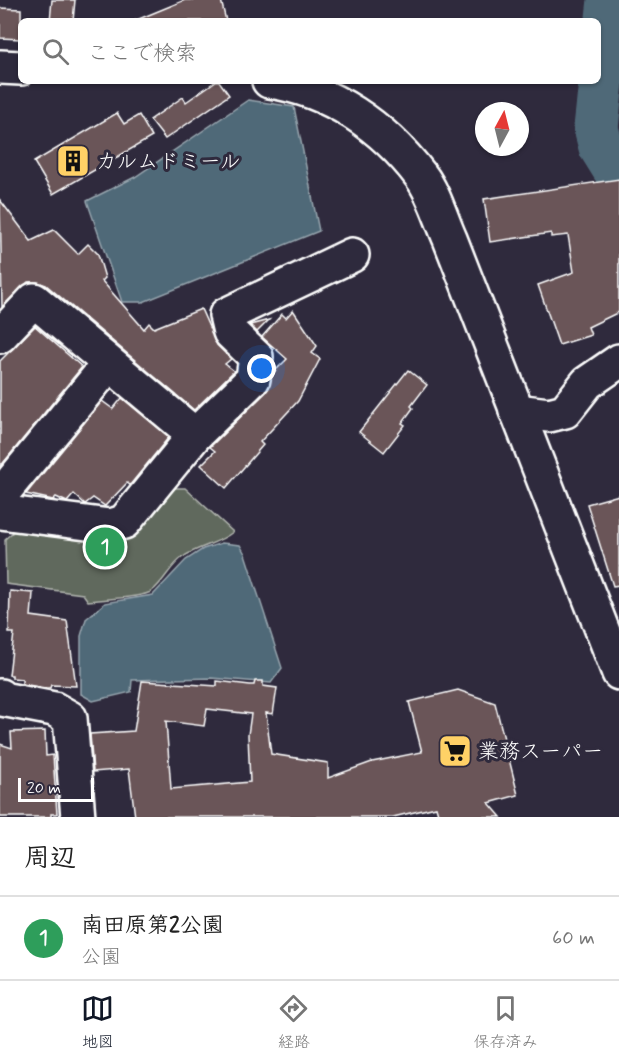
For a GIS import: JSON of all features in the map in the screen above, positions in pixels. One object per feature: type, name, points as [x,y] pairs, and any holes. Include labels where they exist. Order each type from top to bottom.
[{"type":"street","points":[[0,67],[18,68]]},
{"type":"street","points":[[290,84],[329,97],[361,117],[389,141],[422,177],[450,239],[619,673]]},
{"type":"street","points":[[0,512],[110,526],[124,522],[195,435],[253,379],[256,357],[230,332],[226,315],[352,255]]},
{"type":"street","points":[[0,336],[34,300],[195,435]]},
{"type":"street","points":[[516,411],[549,415],[565,411],[587,383],[619,361]]},
{"type":"street","points":[[0,496],[108,364]]},
{"type":"street","points":[[0,696],[2,699],[54,709],[70,718],[78,817]]},
{"type":"green space","points":[[171,488],[185,488],[233,532],[183,557],[152,591],[132,597],[88,601],[83,594],[6,584],[5,539],[20,526],[124,538]]},
{"type":"water","points":[[248,100],[294,107],[319,231],[143,302],[122,302],[87,201],[135,177]]},
{"type":"water","points":[[222,543],[240,545],[245,554],[282,668],[271,683],[211,678],[132,680],[131,692],[93,701],[81,694],[81,636],[86,619],[105,603],[153,595],[186,560],[203,549]]},
{"type":"building","points":[[52,0],[75,0],[73,18],[50,18]]},
{"type":"building","points":[[185,0],[221,0],[225,18],[141,18]]},
{"type":"building","points":[[0,8],[21,9],[21,18],[18,18],[18,39],[0,38]]},
{"type":"building","points":[[212,84],[221,84],[229,95],[165,139],[150,120],[183,97],[186,102]]},
{"type":"building","name":"カルムドミール","points":[[117,113],[124,124],[139,115],[152,137],[53,194],[34,162]]},
{"type":"building","points":[[619,179],[619,312],[588,327],[591,335],[559,345],[538,285],[574,272],[568,235],[551,237],[551,233],[490,242],[484,199]]},
{"type":"building","points":[[0,200],[31,241],[54,230],[78,254],[88,244],[98,254],[105,278],[102,281],[144,329],[149,323],[154,328],[201,309],[217,345],[231,359],[225,364],[234,371],[194,410],[46,285],[28,282],[2,307]]},
{"type":"building","points":[[293,310],[317,346],[312,353],[320,359],[298,401],[260,442],[263,445],[226,488],[201,465],[215,451],[210,447],[266,392],[273,373],[287,359],[262,337],[282,314],[286,318]]},
{"type":"building","points":[[269,320],[257,332],[250,325]]},
{"type":"building","points":[[35,326],[82,367],[0,467],[0,361]]},
{"type":"building","points":[[408,370],[427,385],[411,406],[413,408],[402,423],[405,425],[384,452],[359,432]]},
{"type":"building","points":[[122,398],[169,437],[130,485],[127,483],[105,506],[93,498],[85,504],[74,494],[67,502],[56,497],[53,500],[26,494],[102,401],[113,409]]},
{"type":"building","points":[[619,495],[619,585],[613,586],[587,504]]},
{"type":"building","points":[[10,591],[33,593],[31,616],[67,621],[76,686],[51,685],[50,688],[45,688],[22,684],[22,679],[12,678],[12,675],[9,675],[14,633],[9,633]]},
{"type":"building","points":[[142,681],[217,686],[217,681],[254,685],[255,681],[263,681],[263,686],[277,688],[273,714],[266,713],[271,754],[328,763],[328,778],[372,762],[422,752],[409,702],[458,690],[495,703],[518,795],[489,803],[501,817],[439,817],[436,807],[393,817],[135,817],[129,769],[93,772],[90,734],[134,731]],"holes":[[[207,709],[251,714],[248,735],[250,782],[171,789],[166,721],[204,726]]]},
{"type":"building","points":[[45,731],[46,756],[53,755],[57,814],[51,814],[51,817],[0,817],[0,744],[12,748],[11,732]]},
{"type":"waterway","points":[[601,82],[610,0]]},
{"type":"waterway","points":[[601,84],[596,128],[601,147],[619,176]]},
{"type":"place","name":"カルムドミール","points":[[73,161]]},
{"type":"place","name":"南田原第2公園","points":[[105,547]]},
{"type":"place","name":"業務スーパー","points":[[455,751]]}]
